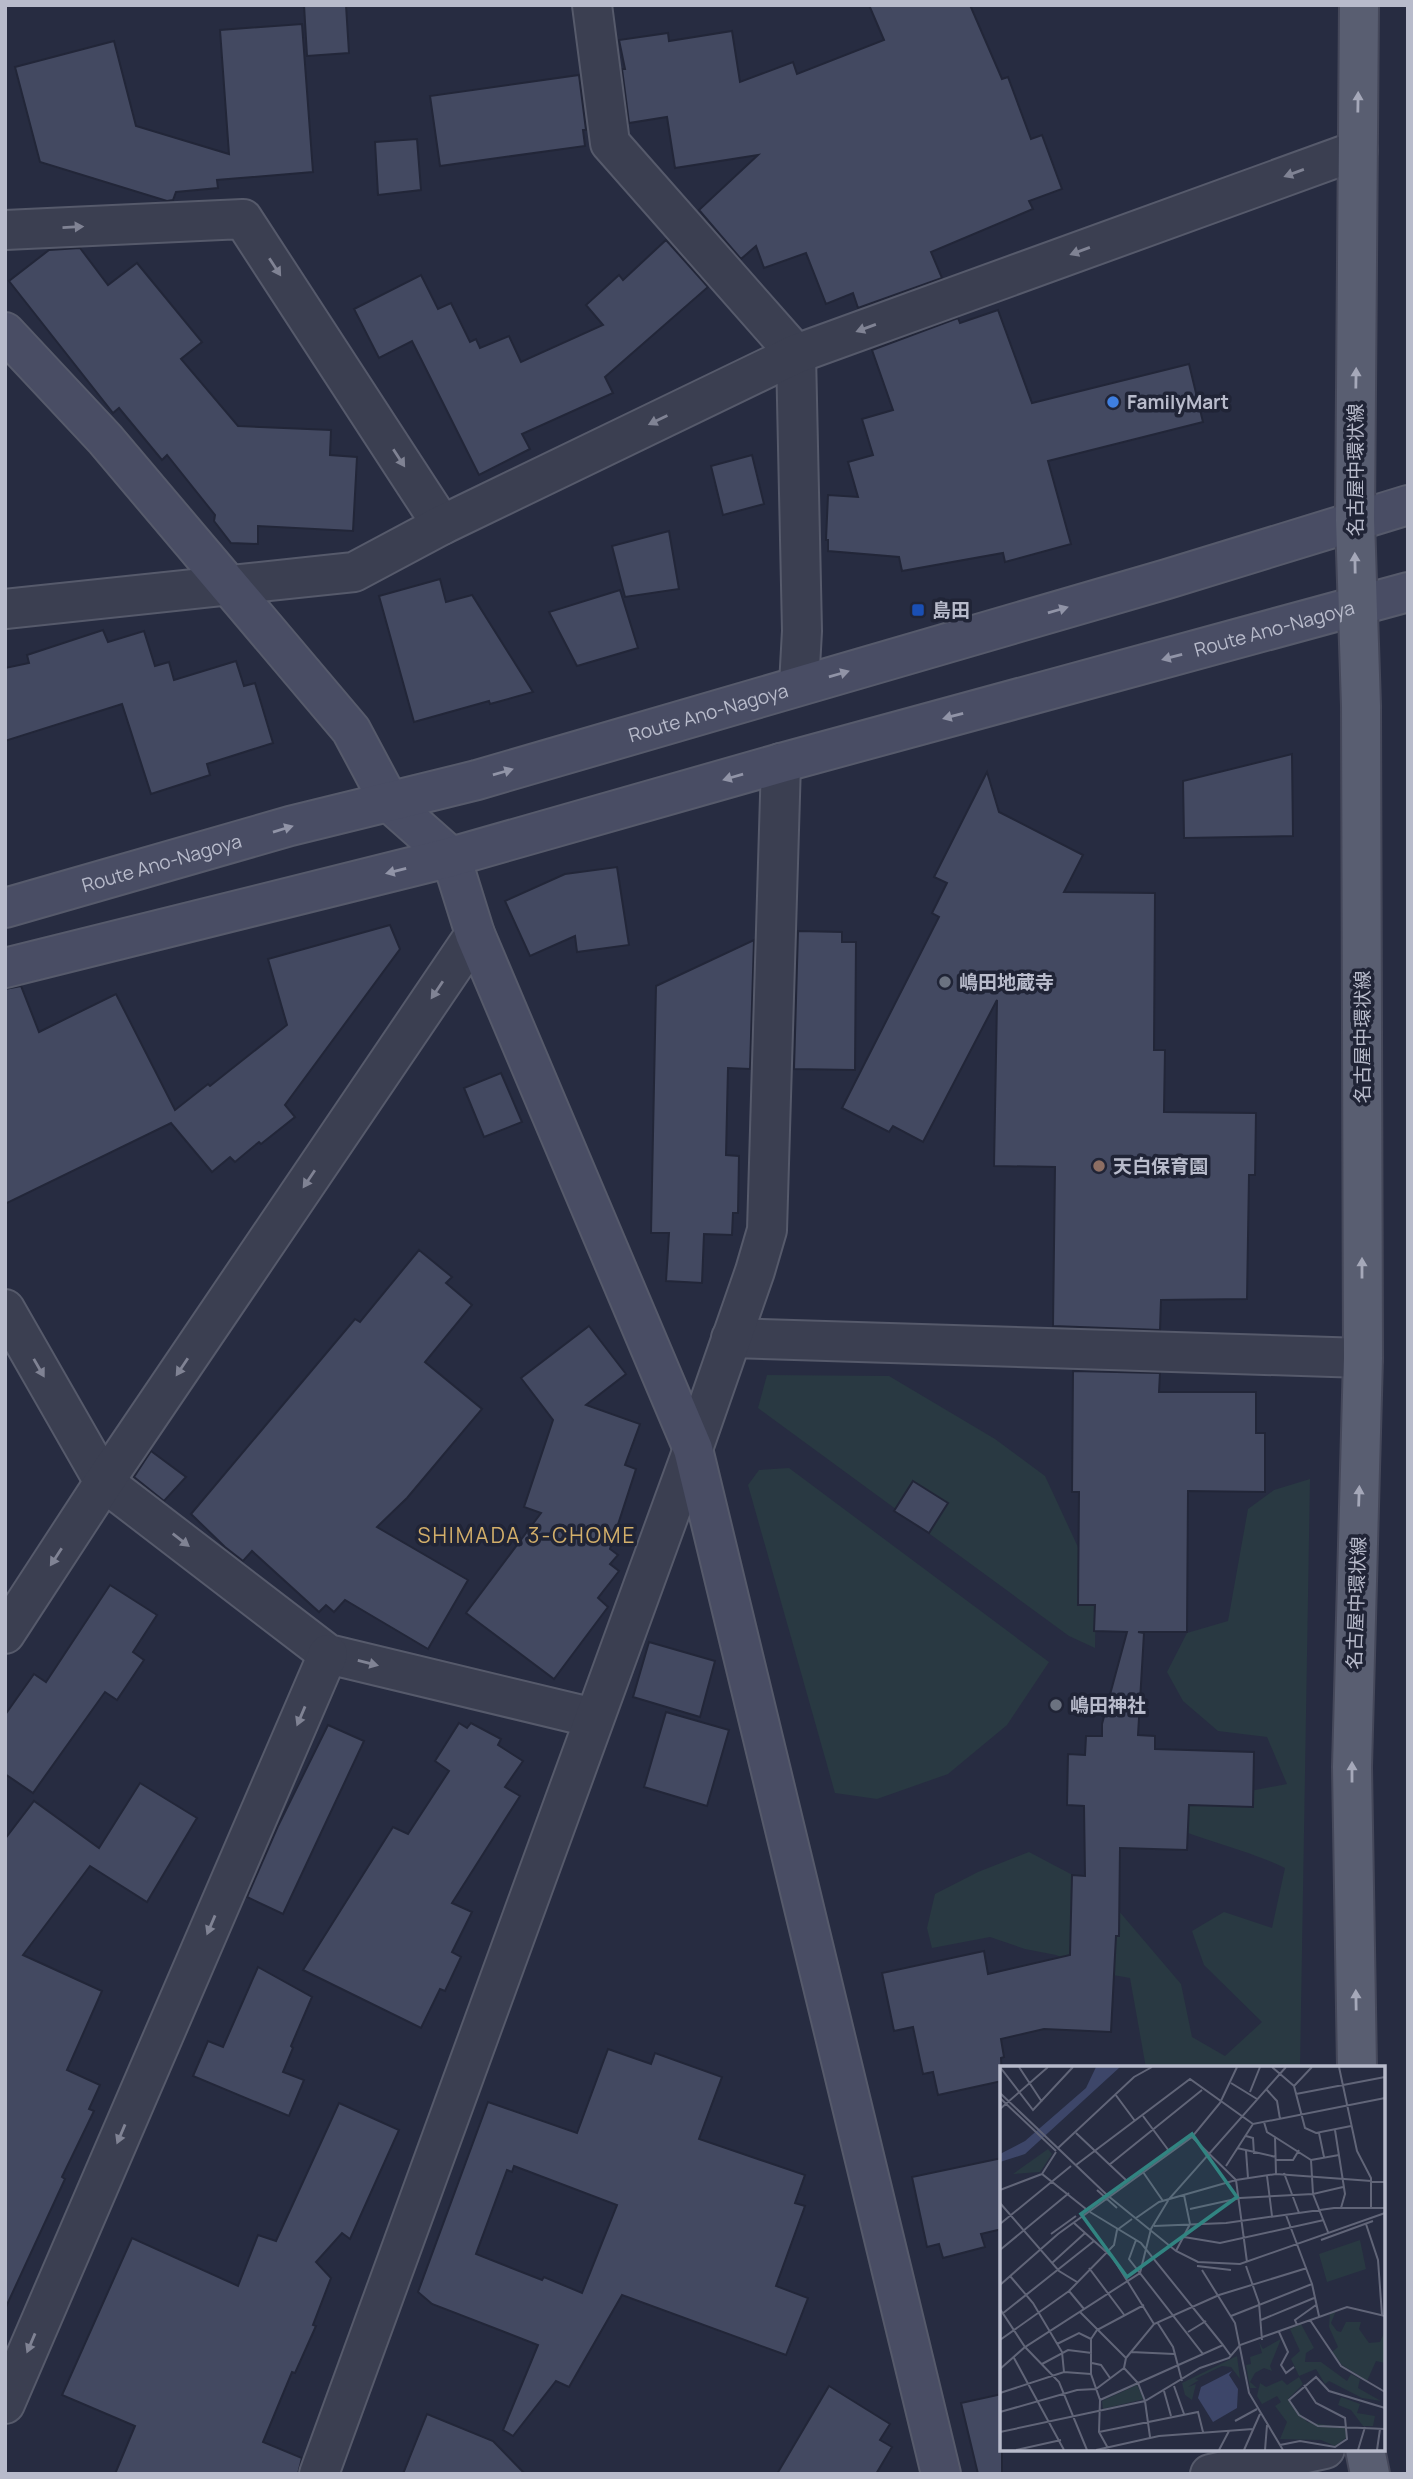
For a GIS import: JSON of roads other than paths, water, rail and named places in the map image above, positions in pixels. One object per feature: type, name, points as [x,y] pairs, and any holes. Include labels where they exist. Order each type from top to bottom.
[{"type":"main road","name":"名古屋中環状線","points":[[1357,2066],[1352,1767],[1363,1358],[1361,706],[1354,520],[1359,5]]},
{"type":"main road","points":[[5,331],[105,439],[351,730],[390,803],[451,857],[475,934],[693,1449],[942,2474]]},
{"type":"main road","name":"Route Ano-Nagoya","points":[[5,908],[290,826],[477,780],[1167,579],[1408,505]]},
{"type":"main road","name":"Route Ano-Nagoya","points":[[5,968],[451,857],[781,763],[1408,592]]},
{"type":"main road","points":[[1365,2451],[1370,2474]]},
{"type":"street","points":[[592,5],[610,143],[796,354],[802,631],[799,685]]},
{"type":"street","points":[[5,609],[354,572],[442,525],[796,354],[1358,150]]},
{"type":"street","points":[[5,230],[243,219],[442,525]]},
{"type":"street","points":[[319,2474],[693,1449],[767,1230],[781,763]]},
{"type":"street","points":[[5,1634],[104,1482],[475,934]]},
{"type":"street","points":[[5,1308],[104,1482],[328,1654],[594,1718]]},
{"type":"street","points":[[731,1338],[1363,1358]]},
{"type":"street","points":[[5,2404],[328,1654]]},
{"type":"street","points":[[1210,2474],[1316,2451]]},
{"type":"place","name":"FamilyMart","points":[[1113,402]]},
{"type":"place","name":"島田","points":[[918,610]]},
{"type":"place","name":"嶋田地蔵寺","points":[[945,982]]},
{"type":"place","name":"天白保育園","points":[[1099,1166]]},
{"type":"place","name":"嶋田神社","points":[[1056,1705]]},
{"type":"district","name":"SHIMADA 3-CHOME","points":[[527,1535]]}]
